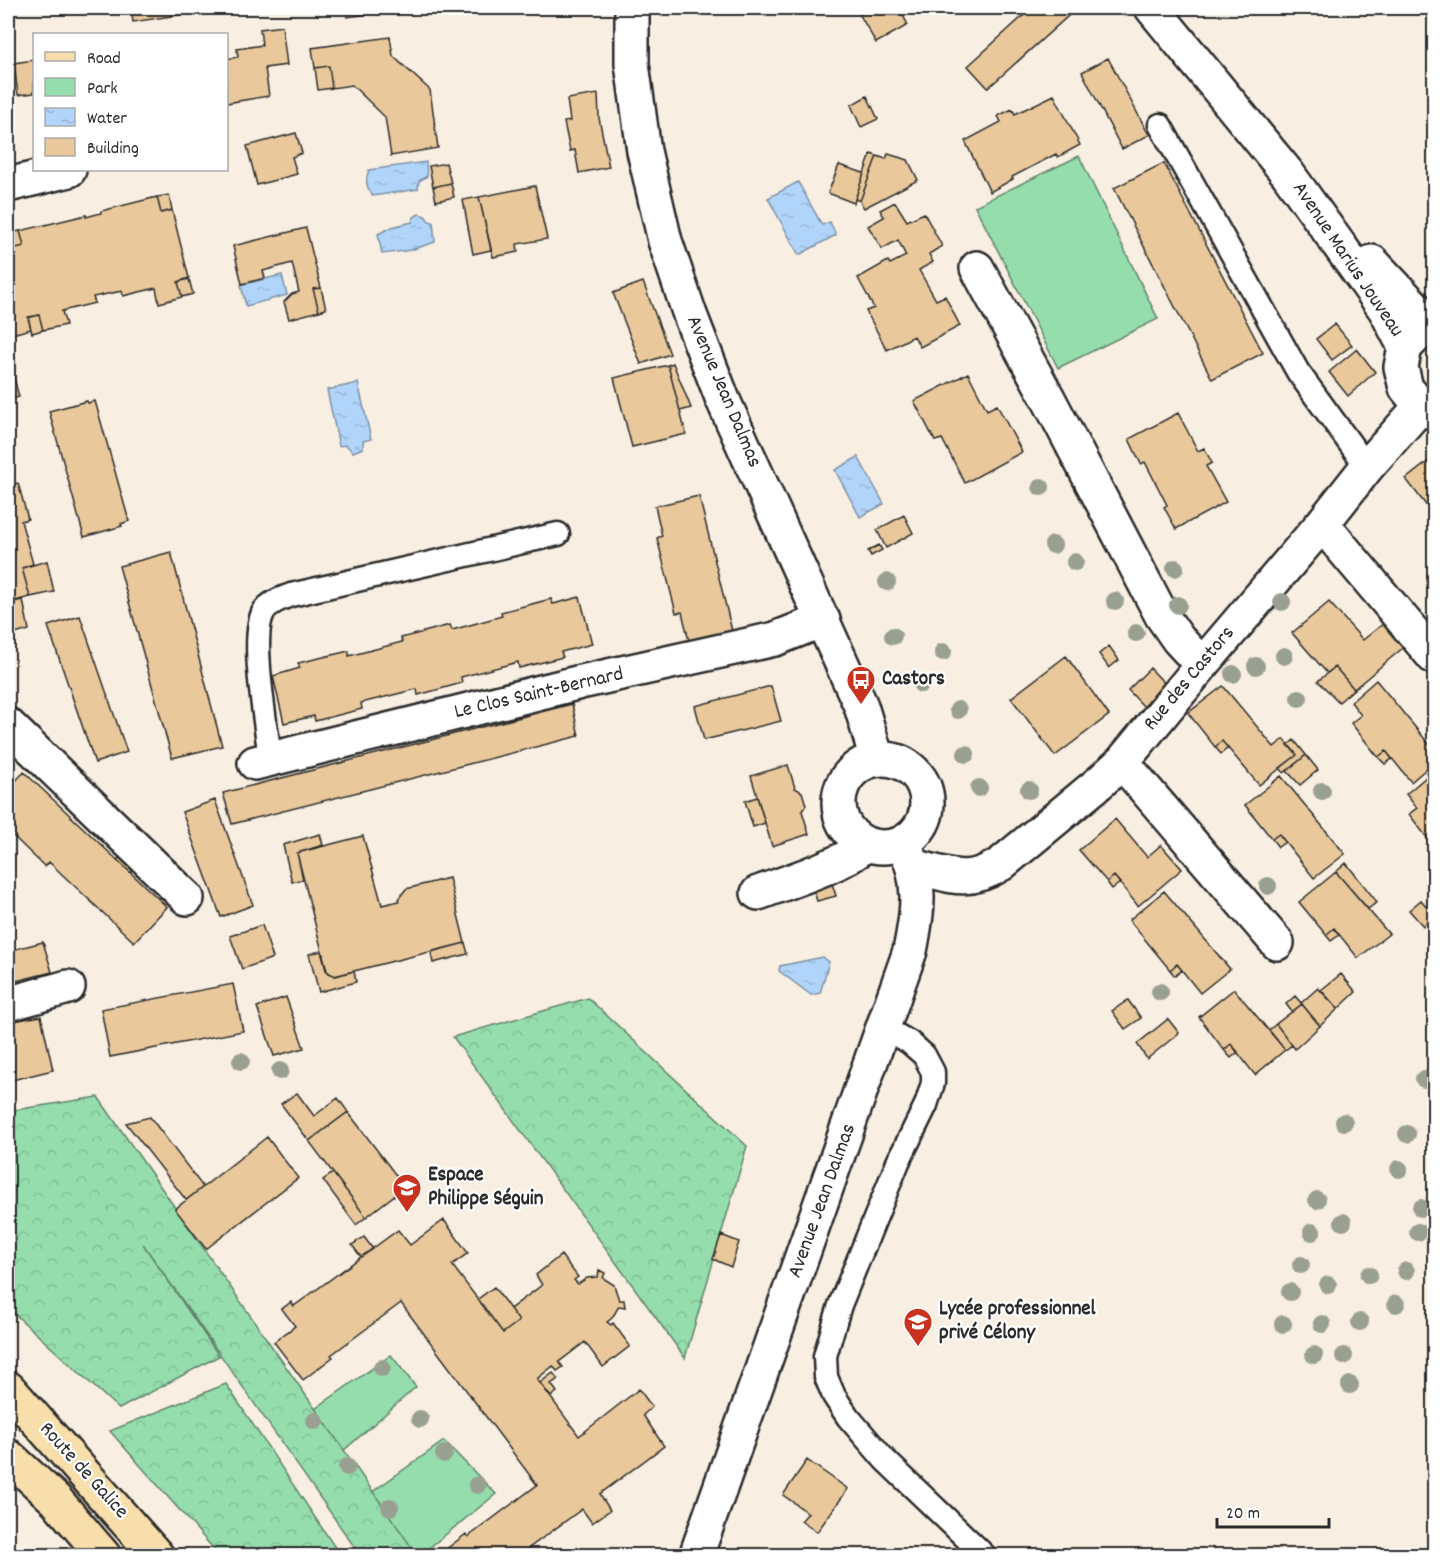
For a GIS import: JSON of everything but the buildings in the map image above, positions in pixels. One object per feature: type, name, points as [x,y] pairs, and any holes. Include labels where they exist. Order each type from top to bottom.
[{"type":"main road","name":"Route de Galice","points":[[8,1388],[142,1550]]},
{"type":"main road","name":"Route de Galice","points":[[8,1456],[56,1500],[104,1556]]},
{"type":"street","name":"Avenue Jean Dalmas","points":[[632,8],[632,64],[644,151],[665,241],[690,315],[723,400],[861,706],[877,759]]},
{"type":"street","name":"Avenue Marius Jouveau","points":[[1152,8],[1288,174],[1385,309],[1405,347]]},
{"type":"street","points":[[8,185],[65,171]]},
{"type":"street","name":"Avenue Marius Jouveau","points":[[1288,174],[1432,321]]},
{"type":"street","points":[[977,268],[1162,615],[1178,639],[1202,664]]},
{"type":"street","points":[[1428,410],[1406,388],[1401,367],[1405,347],[1432,321]]},
{"type":"street","name":"Rue des Castors","points":[[908,854],[959,877],[969,878],[985,874],[1001,864],[1099,783],[1122,762],[1202,664],[1322,524],[1367,466],[1428,410]]},
{"type":"street","points":[[1322,524],[1434,657]]},
{"type":"street","name":"Le Clos Saint-Bernard","points":[[262,761],[581,682],[775,639],[823,620]]},
{"type":"street","points":[[8,725],[186,898]]},
{"type":"street","points":[[877,759],[892,760],[906,765],[918,776],[925,790],[927,806],[924,821],[915,834],[908,854],[865,844],[854,837],[840,816],[838,804],[845,779],[864,763],[877,759]]},
{"type":"street","points":[[1122,762],[1277,943]]},
{"type":"street","points":[[758,893],[843,860],[858,853],[865,844]]},
{"type":"street","name":"Avenue Jean Dalmas","points":[[696,1556],[885,1028],[910,951],[916,924],[918,895],[908,854]]},
{"type":"street","points":[[8,1004],[68,987]]},
{"type":"lane","points":[[1160,125],[1298,372],[1367,466]]},
{"type":"lane","points":[[262,761],[257,628],[264,611],[273,602],[291,595],[558,534]]},
{"type":"lane","points":[[885,1028],[909,1042],[924,1055],[933,1072],[933,1083],[926,1105],[898,1162],[840,1305],[825,1356],[826,1377],[834,1396],[848,1418],[885,1460],[985,1556]]},
{"type":"green space","points":[[1079,156],[1158,319],[1058,368],[975,206]]},
{"type":"green space","points":[[588,998],[747,1146],[685,1358],[453,1037]]},
{"type":"green space","points":[[98,1097],[417,1555],[360,1555],[143,1244],[219,1356],[119,1409],[8,1308],[8,1111]]},
{"type":"green space","points":[[391,1355],[416,1387],[343,1451],[315,1409]]},
{"type":"green space","points":[[226,1384],[340,1555],[219,1555],[110,1431]]},
{"type":"green space","points":[[444,1441],[496,1494],[419,1556],[411,1555],[368,1495]]},
{"type":"water","points":[[426,162],[427,176],[419,181],[418,189],[373,196],[369,190],[367,180],[369,170]]},
{"type":"water","points":[[798,182],[822,225],[830,222],[836,235],[799,255],[768,198]]},
{"type":"water","points":[[419,214],[433,222],[435,242],[411,250],[382,254],[378,234],[392,227],[412,222]]},
{"type":"water","points":[[282,275],[287,295],[246,306],[241,285]]},
{"type":"water","points":[[358,383],[371,439],[363,441],[363,448],[353,452],[346,445],[339,446],[327,390]]},
{"type":"water","points":[[858,457],[884,504],[860,517],[835,470]]},
{"type":"water","points":[[823,957],[829,962],[820,993],[811,995],[779,971],[780,966]]},
{"type":"place","name":"Castors","points":[[861,706]]},
{"type":"place","name":"Espace Philippe Séguin","points":[[407,1214]]},
{"type":"place","name":"Lycée professionnel privé Célony","points":[[918,1348]]}]
